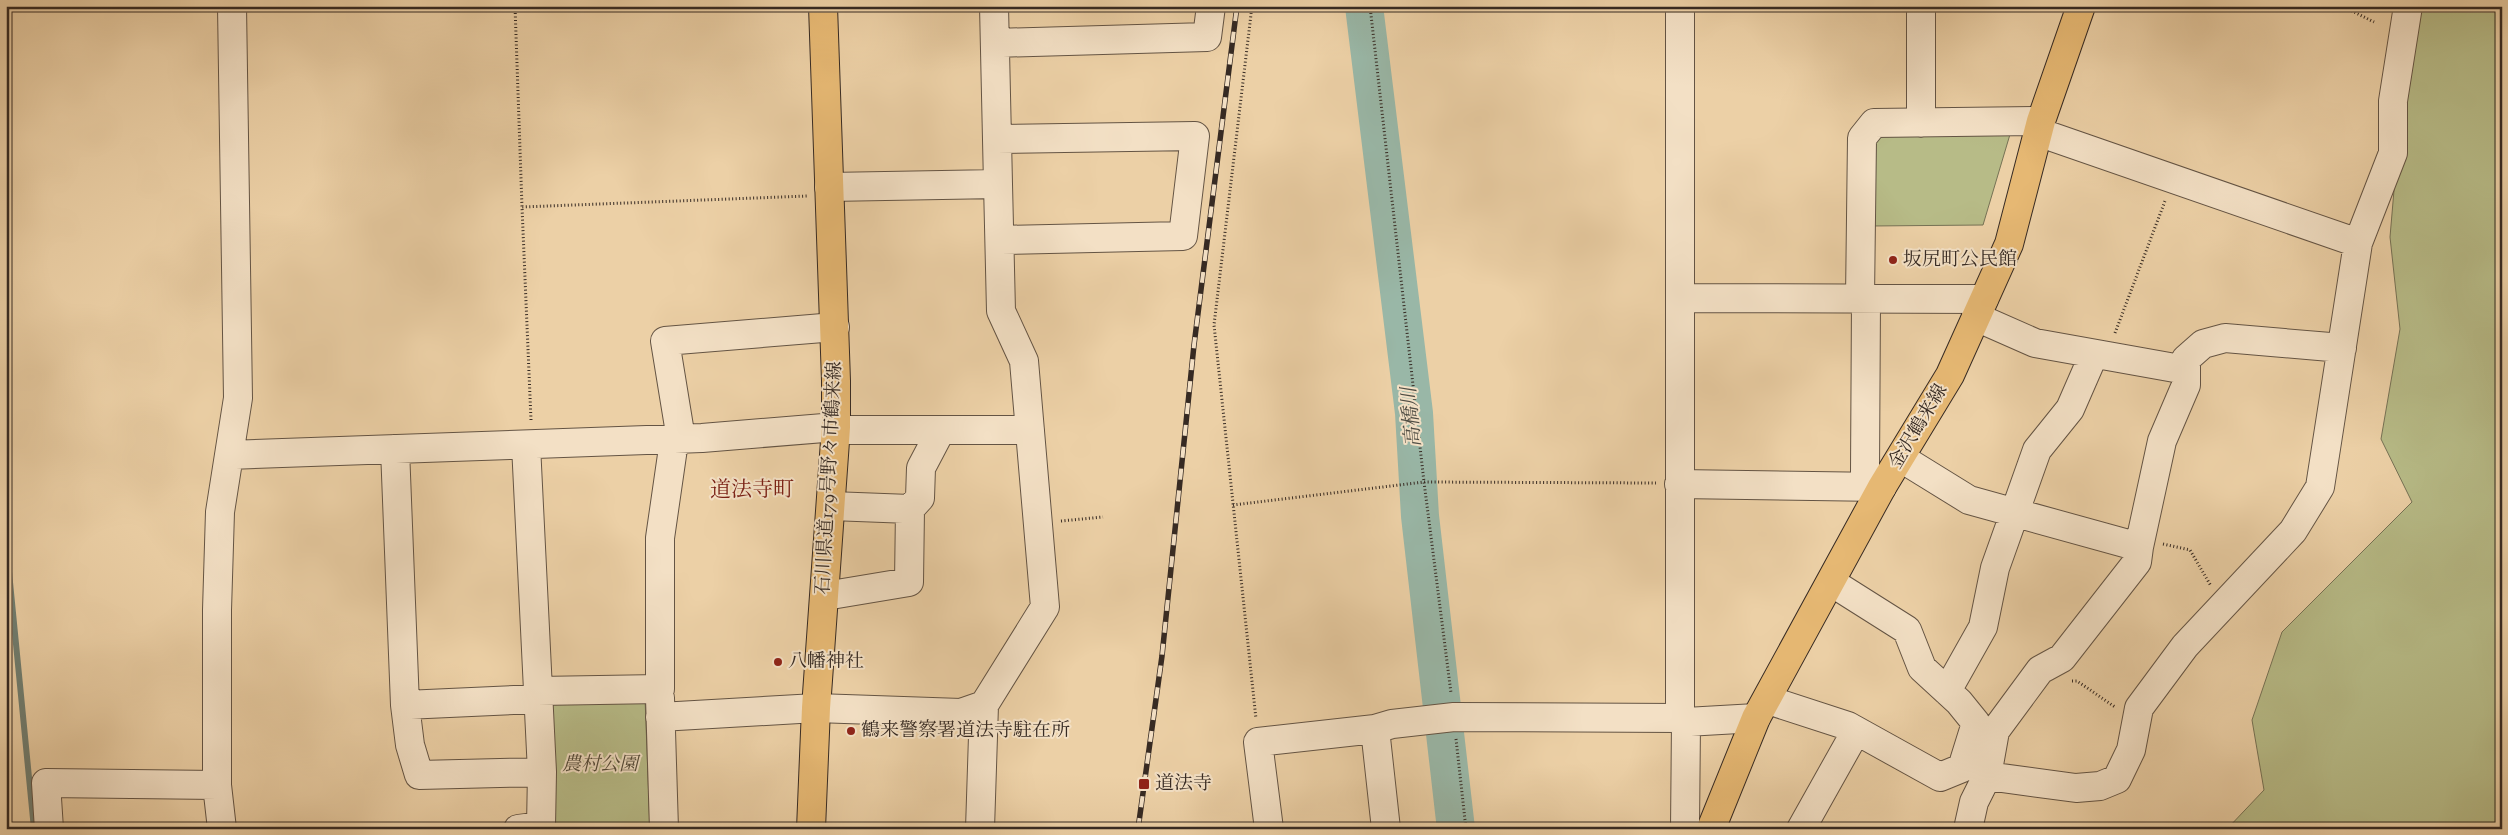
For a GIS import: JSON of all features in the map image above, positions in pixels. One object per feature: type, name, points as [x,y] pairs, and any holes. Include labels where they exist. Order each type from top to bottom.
[{"type":"main road","name":"石川県道179号野々市鶴来線","points":[[810,829],[816,708],[836,427],[823,6]]},
{"type":"main road","name":"金沢鶴来線","points":[[1711,829],[1762,709],[1831,582],[1873,480],[1901,458],[1950,375],[2009,244],[2039,127],[2081,6]]},
{"type":"street","points":[[222,829],[217,785],[217,610],[220,512],[238,398],[232,6]]},
{"type":"street","points":[[980,829],[984,705],[1045,607],[1024,361],[1001,311],[1001,240],[994,6]]},
{"type":"street","points":[[995,43],[1207,37],[1211,6]]},
{"type":"street","points":[[1680,6],[1679,484],[1685,829]]},
{"type":"street","points":[[1921,6],[1921,123]]},
{"type":"street","points":[[1987,776],[2076,788],[2100,786],[2117,779],[2131,750],[2135,722],[2140,708],[2185,646],[2293,532],[2320,487],[2358,243],[2393,153],[2394,101],[2408,6]]},
{"type":"street","points":[[1679,484],[1873,480],[1863,299],[1862,138],[1874,123],[2039,127],[2173,179],[2358,243]]},
{"type":"street","points":[[997,139],[1195,136],[1183,236],[1001,240]]},
{"type":"street","points":[[830,191],[998,184]]},
{"type":"street","points":[[1680,298],[1863,299],[1980,308],[2036,343],[2186,370]]},
{"type":"street","points":[[681,439],[666,341],[834,327]]},
{"type":"street","points":[[1968,829],[1974,802],[1987,776],[1995,731],[2040,670],[2062,658],[2137,562],[2162,441],[2186,385],[2186,359],[2203,344],[2225,338],[2342,348]]},
{"type":"street","points":[[1947,691],[1983,627],[1995,568],[2013,512],[2037,450],[2070,409],[2100,355]]},
{"type":"street","points":[[229,455],[681,439],[836,427],[844,430],[1030,430]]},
{"type":"street","points":[[825,596],[909,582],[910,509],[920,498],[921,468],[941,430]]},
{"type":"street","points":[[664,829],[660,716],[660,538],[673,448],[681,439]]},
{"type":"street","points":[[518,829],[541,826],[542,772],[526,445]]},
{"type":"street","points":[[396,449],[405,705],[410,745],[419,775],[542,772]]},
{"type":"street","points":[[1901,458],[1969,500],[2140,547]]},
{"type":"street","points":[[831,506],[910,509]]},
{"type":"street","points":[[1269,829],[1258,742],[1375,729],[1392,724],[1446,718],[1683,720],[1762,709],[1856,731],[1940,777],[1962,768],[1976,724],[1947,691],[1922,668],[1907,630],[1831,582]]},
{"type":"street","points":[[405,705],[538,695],[660,689]]},
{"type":"street","points":[[660,716],[816,708],[961,713],[984,705]]},
{"type":"street","points":[[1375,729],[1386,829]]},
{"type":"street","points":[[1800,829],[1856,731]]},
{"type":"street","points":[[49,829],[46,783],[217,785]]},
{"type":"street","points":[[1946,829],[1974,802]]},
{"type":"path","points":[[515,6],[531,420],[526,445]]},
{"type":"path","points":[[1252,6],[1214,325],[1258,742]]},
{"type":"path","points":[[1370,6],[1423,483],[1446,718],[1466,829]]},
{"type":"path","points":[[2342,6],[2374,22]]},
{"type":"path","points":[[2100,355],[2173,179]]},
{"type":"path","points":[[522,207],[830,191]]},
{"type":"path","points":[[1233,505],[1423,483],[1679,484]]},
{"type":"path","points":[[1038,523],[1103,516]]},
{"type":"path","points":[[2140,547],[2164,544],[2190,550],[2222,606]]},
{"type":"path","points":[[2069,682],[2077,681],[2135,722]]},
{"type":"green space","points":[[2405,6],[2502,6],[2502,829],[2227,829],[2264,790],[2252,720],[2282,632],[2412,502],[2381,439],[2400,329],[2390,237]]},
{"type":"green space","points":[[1879,131],[2011,131],[1983,225],[1871,226],[1870,142]]},
{"type":"green space","name":"農村公園","points":[[645,698],[650,829],[555,829],[551,701]]},
{"type":"waterway","name":"高橋川","points":[[1364,6],[1414,413],[1420,516],[1456,829]]},
{"type":"waterway","points":[[6,541],[34,829]]},
{"type":"railway","points":[[1138,829],[1162,656],[1194,345],[1237,6]]},
{"type":"place","name":"坂尻町公民館","points":[[1893,260]]},
{"type":"place","name":"八幡神社","points":[[778,662]]},
{"type":"place","name":"鶴来警察署道法寺駐在所","points":[[851,731]]},
{"type":"place","name":"道法寺","points":[[1144,784]]},
{"type":"district","name":"道法寺町","points":[[752,491]]}]
